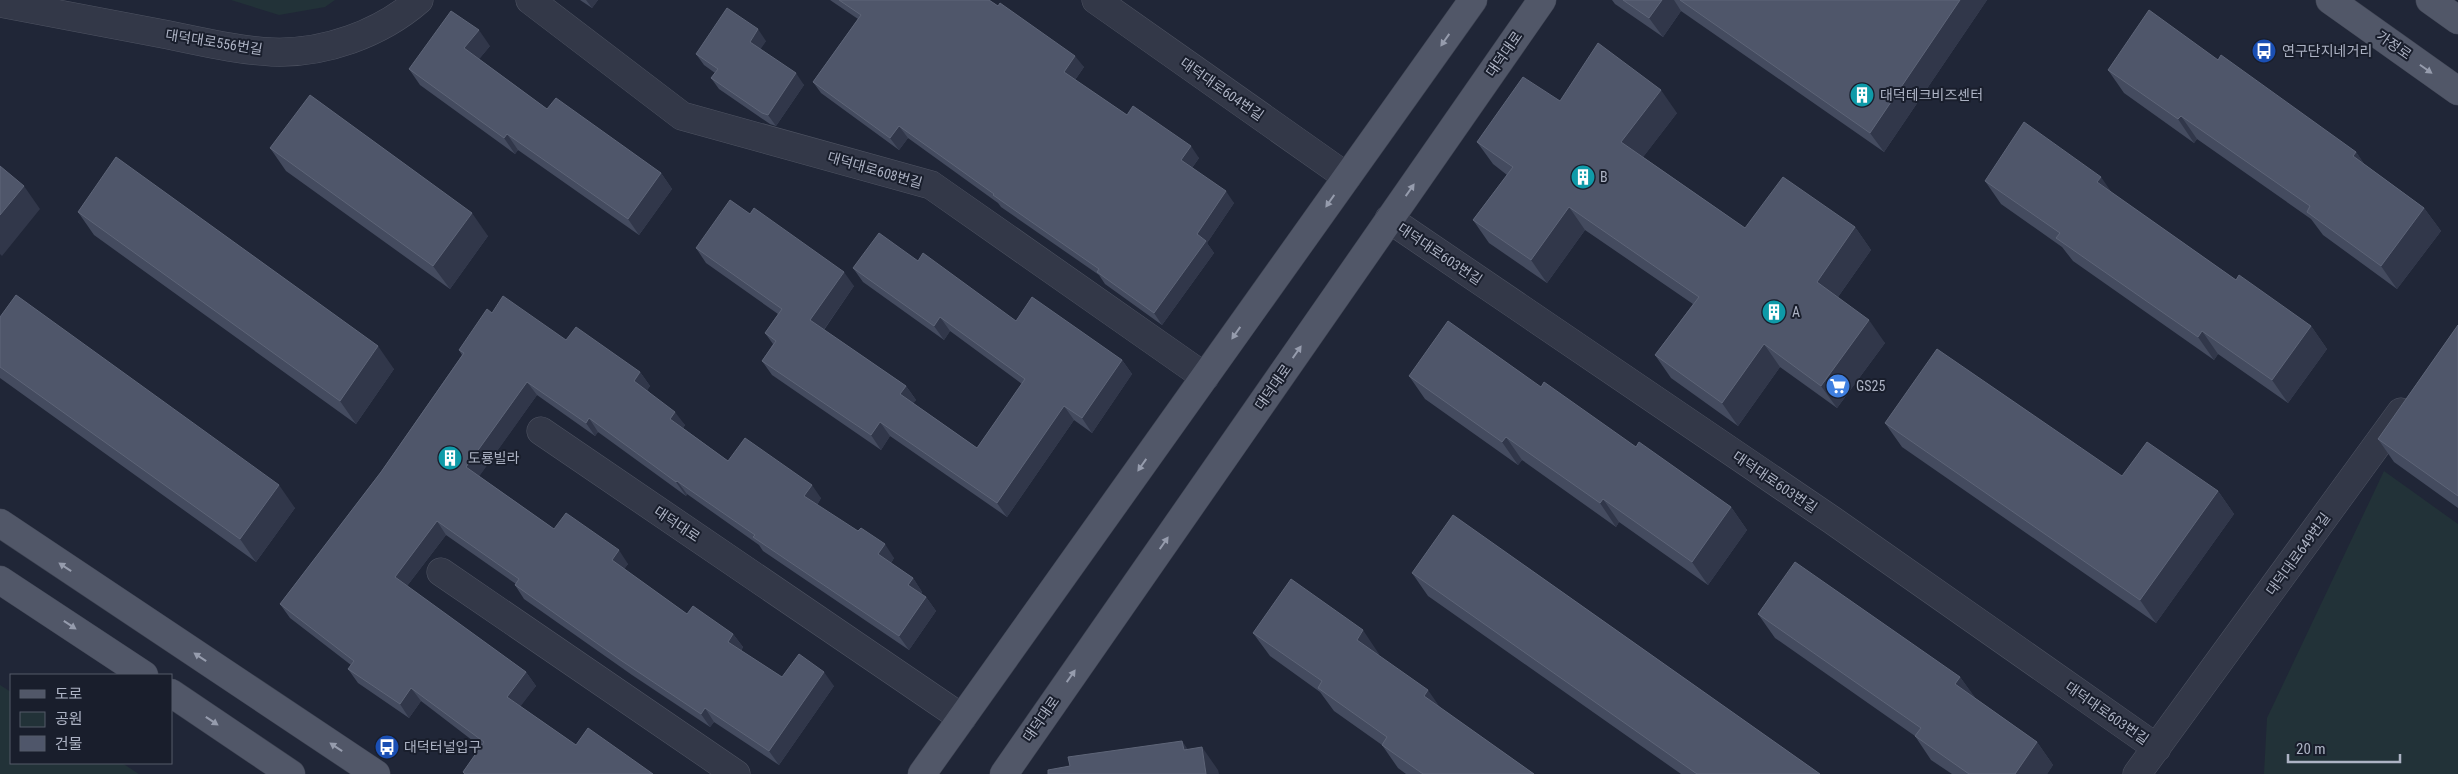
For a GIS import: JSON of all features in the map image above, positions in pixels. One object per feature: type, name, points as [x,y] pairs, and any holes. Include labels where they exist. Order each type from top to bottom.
[{"type":"main road","points":[[922,774],[1473,0]]},
{"type":"main road","name":"대덕대로","points":[[1004,774],[1542,0]]},
{"type":"main road","name":"가정로","points":[[2330,0],[2458,91]]},
{"type":"main road","points":[[2430,0],[2458,20]]},
{"type":"main road","points":[[0,523],[376,774]]},
{"type":"main road","points":[[0,580],[142,674]]},
{"type":"main road","points":[[172,695],[291,774]]},
{"type":"street","name":"대덕대로556번길","points":[[0,3],[233,47],[272,52],[306,50],[373,32],[400,16],[419,0]]},
{"type":"street","name":"대덕대로608번길","points":[[530,0],[682,116],[931,185],[1205,377]]},
{"type":"street","name":"대덕대로604번길","points":[[1096,0],[1347,177]]},
{"type":"street","name":"대덕대로603번길","points":[[1389,219],[1832,520],[2157,748]]},
{"type":"street","name":"대덕대로649번길","points":[[2137,774],[2414,395]]},
{"type":"street","name":"대덕대로","points":[[541,431],[962,718]]},
{"type":"street","points":[[441,572],[736,774]]},
{"type":"green space","points":[[231,0],[335,0],[325,7],[279,15]]},
{"type":"green space","points":[[2384,471],[2458,524],[2458,774],[2264,774],[2267,718]]},
{"type":"green space","points":[[0,685],[10,691],[10,764],[124,764],[139,774],[0,774]]},
{"type":"building","points":[[839,0],[989,0],[998,6],[1000,3],[1075,56],[1064,72],[1127,115],[1133,106],[1191,146],[1181,160],[1226,191],[1197,234],[1206,241],[1154,313],[1097,272],[1099,269],[899,126],[890,138],[813,82],[861,15]]},
{"type":"building","points":[[1623,0],[1662,0],[1649,18]]},
{"type":"building","name":"대덕테크비즈센터","points":[[1680,0],[1960,0],[1870,133]]},
{"type":"building","points":[[727,8],[758,29],[750,42],[796,73],[768,115],[762,113],[711,78],[718,69],[696,54]]},
{"type":"building","points":[[2149,10],[2218,60],[2221,55],[2356,152],[2353,156],[2424,208],[2381,266],[2307,212],[2310,206],[2181,116],[2178,119],[2108,70]]},
{"type":"building","points":[[451,11],[479,30],[464,48],[547,109],[556,98],[661,173],[628,219],[507,134],[504,138],[409,69]]},
{"type":"building","points":[[1598,43],[1661,90],[1621,142],[1745,228],[1783,177],[1855,227],[1817,282],[1869,320],[1821,386],[1764,344],[1722,403],[1655,355],[1699,297],[1569,207],[1531,260],[1473,220],[1513,167],[1477,142],[1523,77],[1560,101]]},
{"type":"building","points":[[310,95],[472,213],[433,266],[270,148]]},
{"type":"building","points":[[2024,122],[2101,177],[2097,182],[2236,280],[2239,275],[2311,326],[2272,380],[2202,331],[2198,337],[2056,238],[2060,233],[1985,181]]},
{"type":"building","points":[[116,157],[378,346],[340,401],[78,212]]},
{"type":"building","points":[[0,166],[24,186],[0,215]]},
{"type":"building","points":[[730,200],[750,214],[754,208],[844,272],[810,320],[906,386],[900,394],[977,448],[1025,379],[940,317],[934,326],[853,268],[879,233],[918,261],[923,253],[1016,321],[1032,297],[1122,360],[1082,418],[1064,406],[997,503],[880,422],[871,435],[762,361],[776,341],[765,333],[782,309],[696,248]]},
{"type":"building","points":[[16,295],[279,485],[240,539],[0,367],[0,317]]},
{"type":"building","points":[[503,296],[566,340],[576,327],[640,372],[634,381],[675,412],[670,419],[728,461],[745,438],[812,485],[804,496],[858,531],[861,528],[885,544],[878,554],[913,578],[908,585],[926,597],[899,636],[753,537],[755,535],[676,482],[589,418],[586,423],[527,382],[466,467],[554,529],[566,513],[619,550],[612,560],[687,614],[693,606],[733,634],[728,642],[782,677],[799,654],[824,672],[769,751],[705,708],[701,714],[622,661],[515,585],[519,579],[437,521],[395,577],[526,672],[507,697],[576,745],[588,728],[653,774],[465,774],[463,772],[484,742],[411,688],[400,704],[348,669],[354,661],[280,604],[381,472],[464,353],[459,350],[487,309],[492,313]]},
{"type":"building","points":[[1448,321],[1541,387],[1544,382],[1636,447],[1639,442],[1731,507],[1692,562],[1603,499],[1600,503],[1506,437],[1502,442],[1409,376]]},
{"type":"building","points":[[2458,325],[2458,496],[2378,439]]},
{"type":"building","points":[[1937,349],[2122,476],[2147,442],[2218,491],[2140,600],[1885,423]]},
{"type":"building","points":[[1453,515],[1820,774],[1697,774],[1412,573]]},
{"type":"building","points":[[1795,562],[1960,677],[1955,684],[2037,742],[2015,774],[1969,774],[1915,736],[1921,728],[1758,614]]},
{"type":"building","points":[[1291,579],[1363,630],[1357,640],[1428,690],[1424,696],[1534,774],[1423,774],[1382,745],[1387,737],[1318,688],[1322,681],[1253,633]]},
{"type":"building","points":[[1182,741],[1184,750],[1202,747],[1206,774],[1048,774],[1048,770],[1070,766],[1068,757]]},
{"type":"place","name":"연구단지네거리","points":[[2264,51]]},
{"type":"place","name":"대덕테크비즈센터","points":[[1862,95]]},
{"type":"place","name":"B","points":[[1583,177]]},
{"type":"place","name":"A","points":[[1774,312]]},
{"type":"place","name":"GS25","points":[[1838,386]]},
{"type":"place","name":"도룡빌라","points":[[450,458]]},
{"type":"place","name":"대덕터널입구","points":[[387,747]]}]
